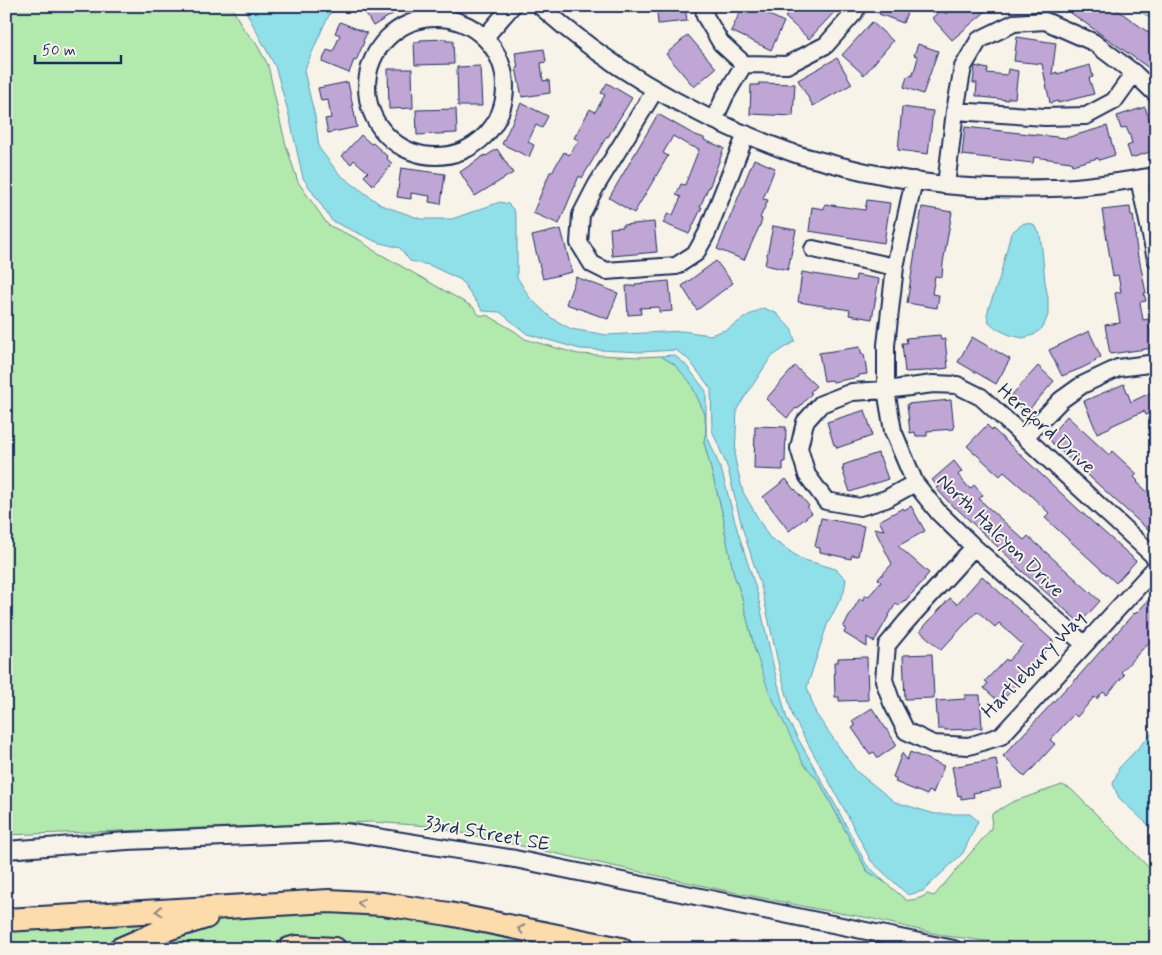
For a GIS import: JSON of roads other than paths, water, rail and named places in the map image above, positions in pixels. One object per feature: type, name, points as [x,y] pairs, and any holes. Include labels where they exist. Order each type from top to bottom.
[{"type":"highway","points":[[6,920],[329,901],[383,904],[449,914],[621,949]]},
{"type":"highway","points":[[120,949],[164,930],[243,906]]},
{"type":"highway","points":[[290,949],[296,947],[335,949]]},
{"type":"street","points":[[485,37],[512,6]]},
{"type":"street","points":[[540,6],[555,20],[606,58],[655,90],[714,120],[795,154],[858,170],[914,180],[946,185],[994,188],[1052,188],[1095,185],[1156,176]]},
{"type":"street","points":[[704,6],[706,16],[721,44],[744,64],[787,65],[826,45],[858,6]]},
{"type":"street","points":[[427,18],[458,21],[485,37],[502,63],[505,86],[506,94],[496,124],[474,146],[445,156],[414,153],[388,137],[370,111],[366,80],[376,51],[398,28],[427,18]]},
{"type":"street","points":[[946,185],[955,111],[963,68],[979,40],[1014,23],[1045,21],[1094,42],[1134,73],[1156,94]]},
{"type":"street","points":[[714,120],[725,96],[744,64]]},
{"type":"street","points":[[955,111],[1045,117],[1086,116],[1114,101],[1134,73]]},
{"type":"street","points":[[655,90],[596,186],[581,215],[579,243],[592,264],[606,271],[676,266],[696,253],[707,233],[746,134]]},
{"type":"street","points":[[1139,179],[1155,253]]},
{"type":"street","points":[[886,390],[886,345],[895,268],[914,180]]},
{"type":"street","points":[[813,249],[895,268]]},
{"type":"street","points":[[1025,437],[1061,400],[1082,385],[1118,368],[1156,363]]},
{"type":"street","name":"Hereford Drive","points":[[915,483],[886,499],[860,508],[826,501],[807,475],[799,448],[805,422],[822,404],[852,392],[933,384],[957,385],[981,397],[1156,558]]},
{"type":"street","name":"North Halcyon Drive","points":[[886,390],[893,431],[915,483],[939,512],[974,547],[1084,644]]},
{"type":"street","name":"Hartlebury Way","points":[[974,547],[887,645],[884,680],[892,703],[906,731],[933,744],[969,746],[1001,736],[1156,567]]},
{"type":"street","name":"33rd Street SE","points":[[6,850],[127,841],[345,832],[515,859],[954,949]]},
{"type":"water","points":[[243,6],[334,6],[304,71],[315,117],[319,148],[339,174],[381,205],[421,219],[452,219],[500,202],[508,204],[514,210],[517,222],[517,277],[530,298],[550,317],[571,329],[607,335],[682,331],[710,335],[728,329],[763,308],[776,313],[792,330],[795,341],[771,357],[737,409],[735,459],[743,492],[769,537],[801,559],[836,569],[846,579],[844,592],[827,625],[807,687],[816,714],[856,771],[895,802],[935,814],[970,814],[978,821],[963,853],[923,891],[908,895],[871,861],[793,717],[779,667],[762,590],[742,527],[728,469],[712,430],[711,389],[689,360],[676,350],[641,352],[580,349],[527,334],[500,312],[483,311],[461,280],[429,265],[410,261],[400,248],[377,242],[332,221],[303,178],[288,111],[275,66]]},
{"type":"water","points":[[1024,223],[1033,224],[1040,234],[1048,298],[1048,315],[1043,327],[1034,335],[1023,338],[997,329],[989,322],[987,315],[999,280],[1011,233]]},
{"type":"water","points":[[674,355],[685,364],[706,391],[706,431],[705,414],[690,382],[674,364],[661,356]]},
{"type":"water","points":[[706,431],[722,472],[737,529],[757,592],[787,719],[866,864],[886,883],[867,871],[819,781],[803,763],[768,689],[734,575],[724,519],[704,442]]},
{"type":"water","points":[[1156,729],[1156,832],[1119,798],[1113,784],[1119,768]]}]
